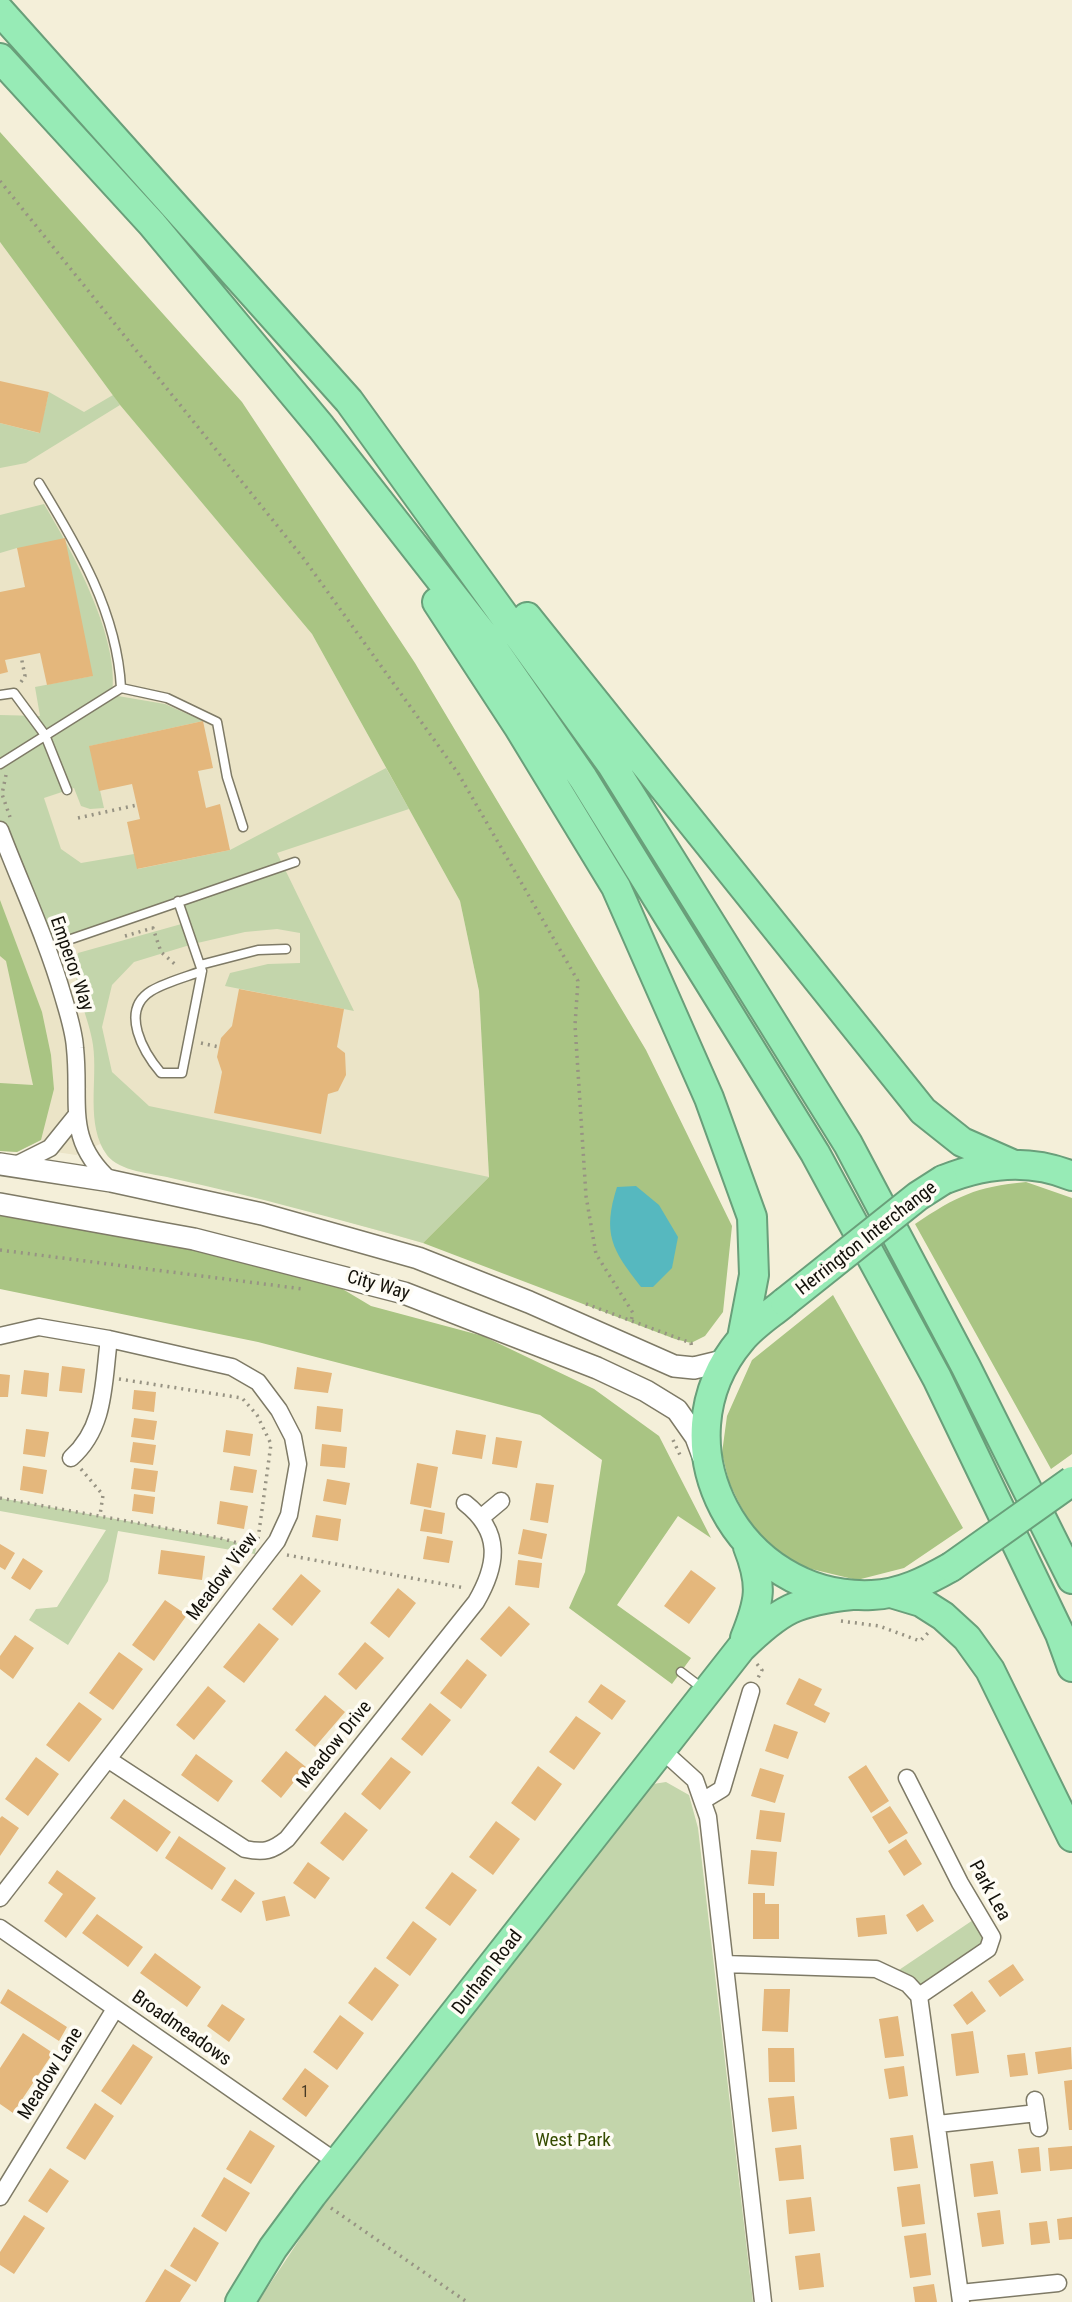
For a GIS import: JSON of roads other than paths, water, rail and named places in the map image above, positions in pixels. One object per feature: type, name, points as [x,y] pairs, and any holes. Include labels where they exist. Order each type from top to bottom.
[{"type":"highway","points":[[0,11],[349,401],[608,716],[923,1111],[962,1142],[1023,1165],[1072,1159]]},
{"type":"highway","points":[[0,58],[152,224],[321,427],[486,638],[583,778],[815,1153],[937,1378],[1060,1634],[1072,1667]]},
{"type":"highway","points":[[349,401],[612,765],[848,1144],[967,1367],[1072,1579]]},
{"type":"highway","points":[[321,427],[518,726],[616,887],[709,1098],[752,1217],[754,1275],[734,1349],[711,1401],[694,1462],[748,1547],[757,1570],[757,1607],[741,1647]]},
{"type":"highway","name":"Herrington Interchange","points":[[734,1349],[785,1302],[918,1196],[943,1180],[975,1168],[1023,1165],[1072,1175]]},
{"type":"highway","points":[[741,1647],[773,1617],[796,1605],[852,1595],[891,1593],[920,1584],[951,1567],[1072,1481]]},
{"type":"highway","points":[[748,1547],[800,1581],[852,1595]]},
{"type":"highway","points":[[891,1593],[921,1602],[943,1616],[967,1638],[989,1670],[1072,1837]]},
{"type":"highway","name":"Durham Road","points":[[240,2302],[273,2248],[312,2195],[663,1751],[741,1647]]},
{"type":"main road","name":"City Way","points":[[7,1165],[111,1181],[262,1213],[418,1258],[529,1301],[674,1366],[694,1368],[734,1349]]},
{"type":"main road","name":"City Way","points":[[0,1204],[194,1239],[370,1283],[447,1309],[597,1368],[677,1410],[684,1418],[694,1462]]},
{"type":"street","name":"Emperor Way","points":[[0,830],[62,993],[75,1044],[78,1090],[75,1117],[90,1161],[111,1181]]},
{"type":"street","points":[[7,1165],[50,1148],[75,1117]]},
{"type":"street","name":"Meadow View","points":[[0,1336],[39,1327],[109,1339],[232,1367],[258,1382],[279,1410],[293,1437],[298,1464],[289,1515],[268,1552],[0,1898]]},
{"type":"street","points":[[71,1458],[87,1444],[98,1420],[109,1339]]},
{"type":"street","points":[[465,1503],[483,1516],[501,1502]]},
{"type":"street","name":"Meadow Drive","points":[[109,1759],[245,1849],[261,1853],[273,1850],[287,1839],[482,1591],[494,1562],[492,1540],[483,1516]]},
{"type":"street","points":[[704,1800],[722,1789],[751,1691]]},
{"type":"street","points":[[663,1751],[695,1780],[704,1800],[763,2302]]},
{"type":"street","name":"Park Lea","points":[[907,1778],[960,1883],[992,1937],[988,1949],[919,1996]]},
{"type":"street","name":"Broadmeadows","points":[[0,1928],[338,2163]]},
{"type":"street","points":[[725,1964],[876,1969],[908,1984],[919,1996],[960,2298],[1058,2283]]},
{"type":"street","name":"Meadow Lane","points":[[0,2197],[115,2009]]},
{"type":"street","points":[[938,2124],[1037,2114]]},
{"type":"lane","points":[[39,484],[93,576],[120,661],[121,688]]},
{"type":"lane","points":[[0,764],[121,688],[167,698],[217,722],[227,777],[243,828]]},
{"type":"lane","points":[[0,695],[14,693],[45,735],[67,790]]},
{"type":"lane","points":[[45,948],[295,862]]},
{"type":"lane","points":[[178,901],[201,968],[182,1073],[161,1073],[145,1054],[136,1030],[138,1010],[148,993],[201,968],[258,950],[286,949]]},
{"type":"lane","points":[[681,1672],[708,1691]]},
{"type":"water","points":[[636,1186],[659,1205],[678,1237],[672,1268],[653,1287],[641,1287],[631,1274],[612,1241],[610,1230],[617,1187]]},
{"type":"park label","name":"West Park","points":[[573,2141]]}]
